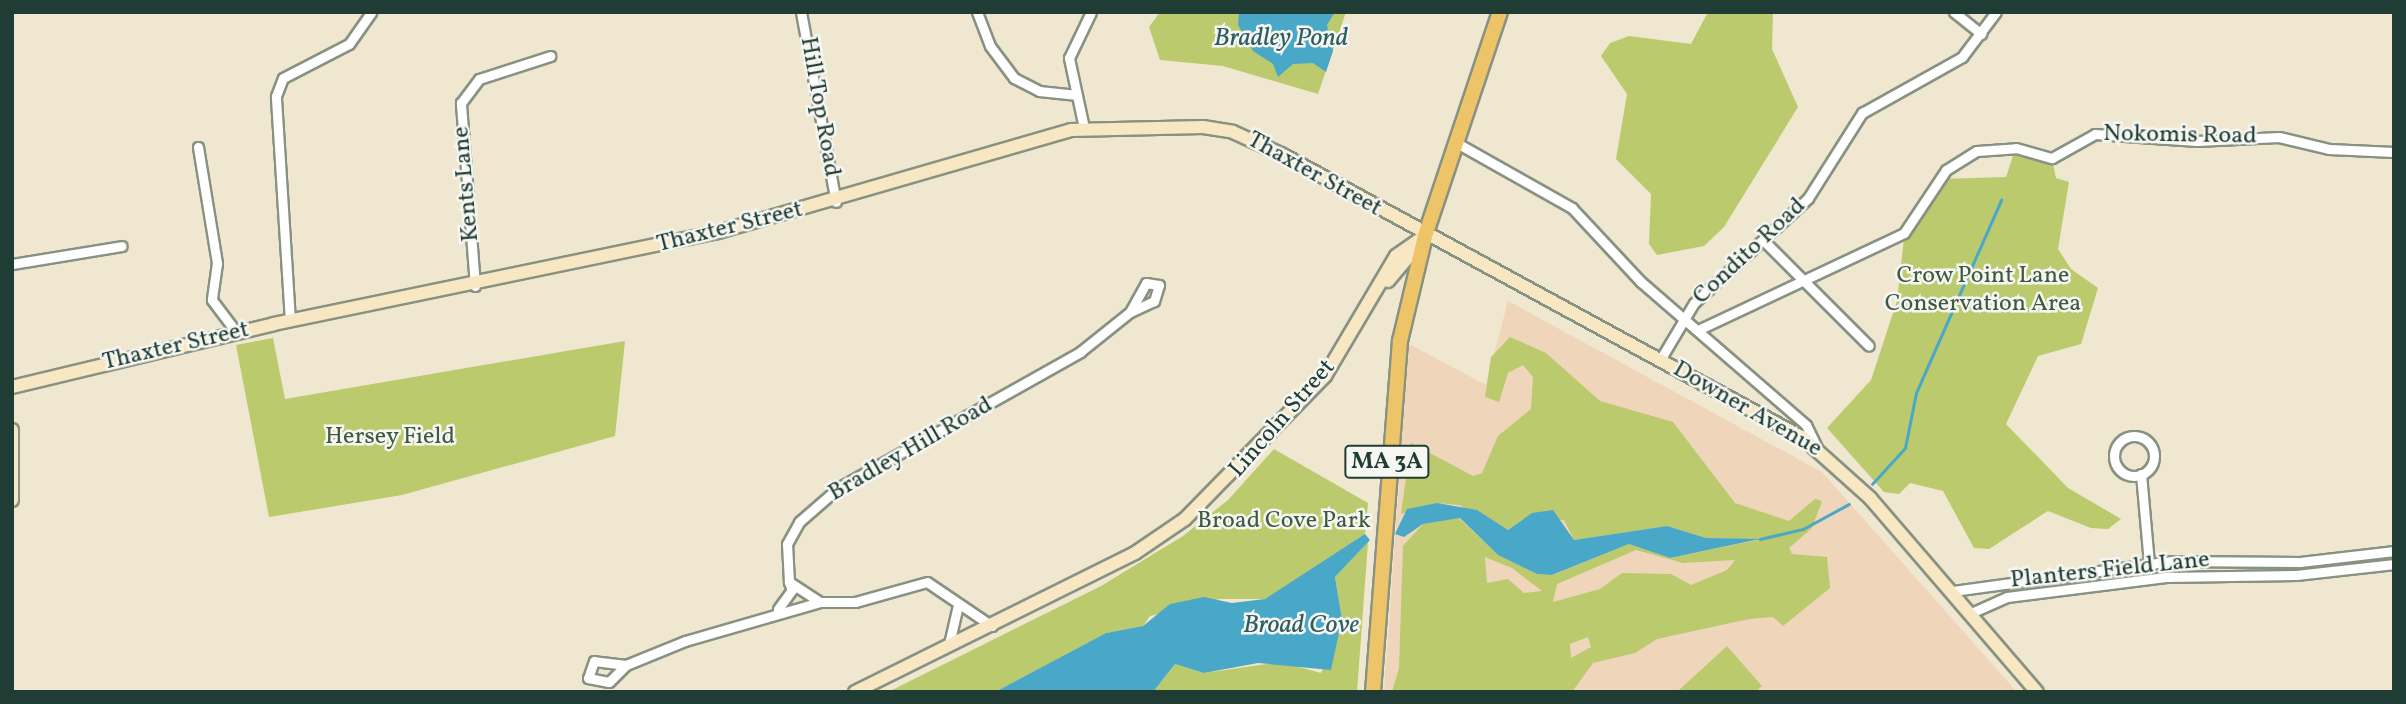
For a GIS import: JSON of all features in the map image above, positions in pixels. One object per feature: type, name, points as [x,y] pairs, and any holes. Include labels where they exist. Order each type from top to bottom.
[{"type":"main road","name":"MA 3A","points":[[1373,692],[1394,381],[1425,236],[1500,12]]},
{"type":"street","points":[[290,321],[276,96],[282,78],[349,44],[371,12]]},
{"type":"street","name":"Hill Top Road","points":[[801,12],[836,202]]},
{"type":"street","points":[[977,12],[990,46],[1014,78],[1039,91],[1075,95]]},
{"type":"street","points":[[1084,128],[1075,95],[1072,45],[1091,12]]},
{"type":"street","points":[[1954,12],[1981,34]]},
{"type":"street","name":"Condito Road","points":[[1660,360],[1684,316],[1808,198],[1862,113],[1882,96],[1949,66],[1981,34],[1996,12]]},
{"type":"street","name":"Kents Lane","points":[[475,287],[461,103],[479,79],[550,56]]},
{"type":"street","name":"Thaxter Street","points":[[12,387],[290,321],[475,287],[836,202],[1084,128],[1233,132],[1425,236]]},
{"type":"street","name":"Nokomis Road","points":[[1700,329],[1797,278],[1904,233],[1946,170],[1987,148],[2052,158],[2095,134],[2197,141],[2280,137],[2335,150],[2394,152]]},
{"type":"street","points":[[1455,142],[1562,201],[1684,316],[1806,425],[1817,448]]},
{"type":"street","points":[[198,147],[217,263],[212,300],[237,333]]},
{"type":"street","name":"Lincoln Street","points":[[855,692],[946,651],[1135,553],[1204,504],[1325,376],[1378,292],[1396,256],[1425,236]]},
{"type":"street","name":"Downer Avenue","points":[[1425,236],[1660,360],[1817,448],[1953,591],[2037,692]]},
{"type":"street","points":[[1764,241],[1797,278],[1870,346]]},
{"type":"street","points":[[12,264],[122,246]]},
{"type":"street","name":"Bradley Hill Road","points":[[789,582],[784,555],[793,531],[838,488],[1054,368],[1130,312]]},
{"type":"street","points":[[12,430],[12,500]]},
{"type":"street","points":[[2139,436],[2151,447],[2151,466],[2141,474],[2117,466],[2116,446],[2126,437],[2139,436]]},
{"type":"street","points":[[2141,474],[2149,564]]},
{"type":"street","name":"Planters Field Lane","points":[[1953,591],[2149,564],[2300,562],[2394,551]]},
{"type":"street","name":"Planters Field Lane","points":[[1971,613],[2007,597],[2165,578],[2296,575],[2394,564]]},
{"type":"street","points":[[775,611],[788,599],[789,582],[820,602]]},
{"type":"street","points":[[626,665],[775,611],[820,602],[856,602],[927,582],[958,606],[993,627]]},
{"type":"street","points":[[946,651],[958,606]]},
{"type":"shaded area","points":[[1508,301],[1822,472],[2017,692],[1384,692],[1409,344],[1486,385]]},
{"type":"green space","points":[[1160,12],[1346,12],[1318,94],[1223,66],[1160,60],[1149,27]]},
{"type":"green space","points":[[1708,12],[1773,12],[1772,49],[1798,107],[1724,227],[1704,246],[1657,255],[1649,244],[1651,194],[1616,159],[1627,94],[1601,56],[1610,43],[1629,36],[1691,44]]},
{"type":"green space","name":"Crow Point Lane Conservation Area","points":[[2014,153],[2053,164],[2056,178],[2069,182],[2058,249],[2071,269],[2098,288],[2081,344],[2038,356],[2006,424],[2068,488],[2121,519],[2108,529],[2091,528],[2048,511],[1989,549],[1974,548],[1943,491],[1910,483],[1899,494],[1884,492],[1827,428],[1871,380],[1897,301],[1904,238],[1940,179],[2006,177]]},
{"type":"green space","points":[[1510,337],[1546,353],[1600,401],[1673,422],[1735,503],[1789,521],[1815,499],[1822,501],[1812,528],[1789,548],[1792,554],[1827,557],[1830,588],[1783,626],[1773,617],[1749,619],[1657,639],[1635,653],[1593,663],[1572,692],[1392,692],[1399,668],[1403,546],[1423,524],[1459,518],[1498,555],[1537,574],[1553,575],[1629,544],[1670,558],[1758,540],[1706,538],[1667,526],[1574,540],[1564,520],[1523,519],[1508,530],[1459,505],[1437,503],[1401,514],[1411,443],[1473,476],[1482,473],[1498,436],[1531,409],[1533,377],[1523,365],[1508,373],[1499,402],[1485,397],[1491,357]],"holes":[[[1636,550],[1683,563],[1735,560],[1727,570],[1691,585],[1671,574],[1622,573],[1600,589],[1553,602],[1557,584]],[[1485,557],[1512,568],[1542,591],[1524,593],[1508,579],[1487,583]],[[1588,637],[1591,647],[1571,658],[1570,644]]]},
{"type":"green space","name":"Hersey Field","points":[[273,338],[285,399],[625,341],[615,436],[402,495],[269,517],[236,345]]},
{"type":"green space","name":"Broad Cove Park","points":[[1274,449],[1368,503],[1365,534],[1292,586],[1265,599],[1219,599],[1150,616],[1143,626],[1106,633],[995,692],[888,692],[1101,586],[1183,536],[1228,500]]},
{"type":"green space","name":"Broad Cove Park","points":[[1368,542],[1357,692],[1153,692],[1175,664],[1204,673],[1280,662],[1321,673],[1342,619],[1335,577]]},
{"type":"green space","points":[[1727,646],[1762,686],[1755,692],[1677,692]]},
{"type":"water","name":"Bradley Pond","points":[[1239,12],[1335,12],[1327,25],[1333,51],[1326,72],[1313,63],[1293,64],[1278,77],[1273,64],[1253,51],[1238,25]]},
{"type":"water","points":[[1437,503],[1477,510],[1508,530],[1532,513],[1553,510],[1574,540],[1667,526],[1706,538],[1760,539],[1670,558],[1629,544],[1552,575],[1537,574],[1498,555],[1460,518],[1423,524],[1404,537],[1395,534],[1407,509]]},
{"type":"water","name":"Broad Cove","points":[[1365,534],[1370,540],[1335,577],[1342,619],[1331,670],[1258,663],[1204,673],[1175,664],[1153,692],[995,692],[1106,633],[1143,626],[1170,604],[1204,597],[1232,603],[1265,599]]},
{"type":"waterway","points":[[1872,484],[1905,448],[1916,393],[2001,200]]},
{"type":"waterway","points":[[1760,539],[1803,529],[1849,504]]}]
